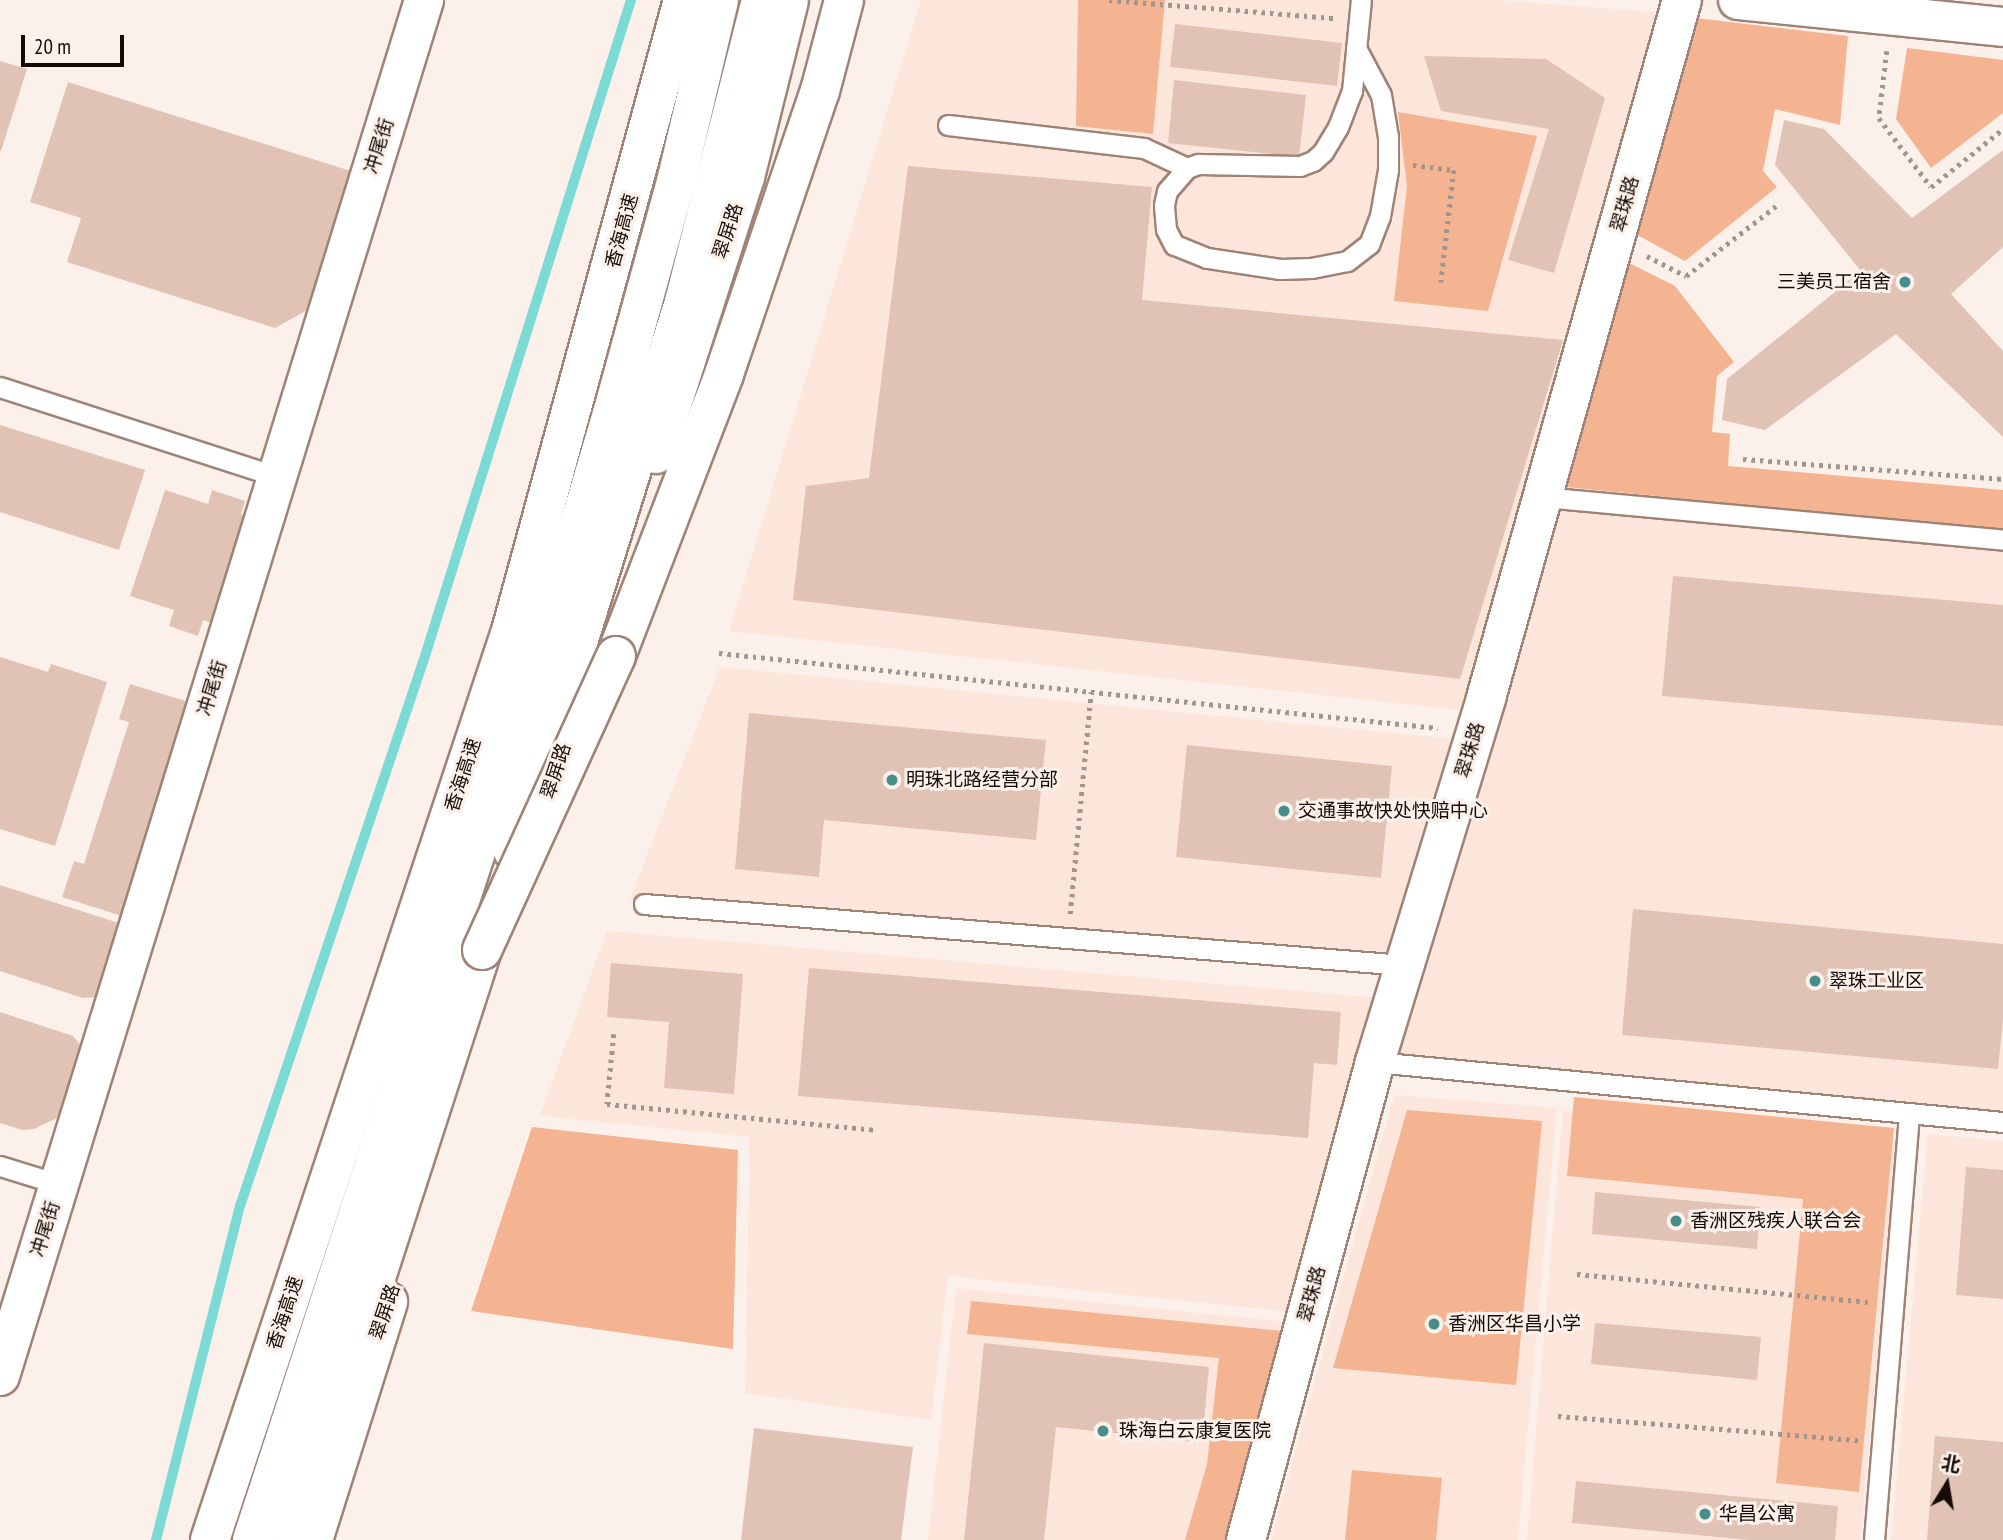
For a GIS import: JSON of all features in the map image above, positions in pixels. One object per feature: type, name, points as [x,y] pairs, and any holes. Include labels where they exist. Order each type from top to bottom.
[{"type":"main road","name":"冲尾街","points":[[0,1376],[424,0]]},
{"type":"main road","name":"香海高速","points":[[210,1540],[511,631],[683,0]]},
{"type":"main road","points":[[251,1540],[545,640],[612,414],[673,191],[719,0]]},
{"type":"main road","points":[[291,1540],[482,950],[684,302],[761,0]]},
{"type":"main road","name":"翠屏路","points":[[313,1540],[745,177],[789,0]]},
{"type":"main road","points":[[482,950],[616,656],[724,374],[820,91],[844,0]]},
{"type":"main road","name":"翠珠路","points":[[1246,1540],[1375,1062],[1543,497],[1682,0]]},
{"type":"main road","points":[[1738,0],[2003,27]]},
{"type":"lane","points":[[1356,48],[1381,95],[1388,137],[1388,163],[1380,216],[1369,244],[1347,261],[1311,268],[1244,265],[1186,253],[1174,246],[1166,229],[1164,205],[1173,181],[1187,168],[1198,164],[1300,166],[1313,162],[1323,152],[1346,110],[1356,73],[1356,48],[1361,0]]},
{"type":"lane","points":[[948,125],[1144,148],[1187,168]]},
{"type":"lane","points":[[0,387],[278,477]]},
{"type":"lane","points":[[1543,497],[2003,540]]},
{"type":"lane","points":[[644,904],[1404,965]]},
{"type":"lane","points":[[1375,1062],[2003,1122]]},
{"type":"lane","points":[[1874,1540],[1909,1113]]},
{"type":"lane","points":[[0,1166],[58,1184]]},
{"type":"path","points":[[1109,0],[1359,20]]},
{"type":"path","points":[[1891,16],[1878,118],[1931,187],[2003,129]]},
{"type":"path","points":[[1388,163],[1454,170],[1440,282]]},
{"type":"path","points":[[1615,239],[1686,276],[1776,206]]},
{"type":"path","points":[[1743,458],[2003,479]]},
{"type":"path","points":[[719,653],[1475,732]]},
{"type":"path","points":[[1067,938],[1091,692]]},
{"type":"path","points":[[614,1034],[607,1104],[876,1130]]},
{"type":"path","points":[[1577,1274],[1893,1304]]},
{"type":"path","points":[[1559,1416],[1882,1442]]},
{"type":"shaded area","points":[[921,0],[1497,0],[1666,13],[1460,710],[729,631]]},
{"type":"shaded area","points":[[1078,0],[1165,0],[1153,134],[1076,126]]},
{"type":"shaded area","points":[[1688,17],[1848,36],[1840,125],[1775,109],[1763,171],[1777,187],[1685,261],[1628,230]]},
{"type":"shaded area","points":[[1907,48],[2003,60],[2003,113],[1931,168],[1896,119]]},
{"type":"shaded area","points":[[1398,112],[1537,136],[1488,311],[1394,301],[1407,186]]},
{"type":"shaded area","points":[[1621,259],[1675,286],[1734,362],[1717,376],[1712,432],[1730,434],[1728,466],[2003,490],[2003,531],[1556,486]]},
{"type":"shaded area","name":"翠珠工业区","points":[[1544,499],[2003,542],[2003,1121],[1376,1061]]},
{"type":"shaded area","points":[[720,667],[1464,740],[1391,975],[630,899]]},
{"type":"shaded area","points":[[607,931],[1380,998],[1291,1312],[948,1276],[931,1420],[745,1393],[750,1137],[540,1116]]},
{"type":"shaded area","name":"香洲区华昌小学","points":[[1394,1095],[1557,1108],[1518,1540],[1271,1540]]},
{"type":"shaded area","points":[[1574,1097],[1894,1128],[1859,1492],[1776,1483],[1803,1199],[1567,1176]]},
{"type":"shaded area","points":[[1407,1110],[1542,1121],[1516,1385],[1333,1368]]},
{"type":"shaded area","points":[[1563,1110],[1899,1139],[1860,1540],[1527,1540]]},
{"type":"shaded area","points":[[532,1127],[738,1150],[733,1349],[471,1311]]},
{"type":"shaded area","points":[[1928,1134],[2003,1141],[2003,1540],[1891,1540]]},
{"type":"shaded area","name":"珠海白云康复医院","points":[[956,1288],[1296,1323],[1235,1540],[928,1540]]},
{"type":"shaded area","points":[[971,1301],[1282,1331],[1224,1540],[1185,1540],[1207,1464],[1219,1358],[967,1334]]},
{"type":"shaded area","points":[[1352,1470],[1442,1478],[1436,1540],[1345,1540]]},
{"type":"building","points":[[1175,24],[1342,43],[1337,86],[1170,67]]},
{"type":"building","points":[[1424,56],[1546,59],[1605,98],[1554,273],[1508,260],[1549,129],[1441,111]]},
{"type":"building","points":[[0,61],[27,69],[1,151],[0,151]]},
{"type":"building","points":[[1174,80],[1306,95],[1299,157],[1168,143]]},
{"type":"building","points":[[68,82],[354,172],[311,308],[275,328],[67,262],[81,218],[30,202]]},
{"type":"building","name":"三美员工宿舍","points":[[1784,120],[1824,129],[1912,218],[2003,150],[2003,247],[1951,294],[2003,351],[2003,437],[1896,334],[1765,430],[1722,420],[1727,379],[1861,271],[1775,165]]},
{"type":"building","points":[[908,166],[1152,187],[1142,300],[1563,340],[1460,679],[793,600],[806,486],[869,478]]},
{"type":"building","points":[[0,425],[145,470],[119,550],[0,512]]},
{"type":"building","points":[[165,490],[208,504],[212,490],[245,501],[241,514],[252,518],[217,625],[203,620],[198,636],[169,626],[174,610],[130,596]]},
{"type":"building","points":[[1673,576],[2003,605],[2003,726],[1662,696]]},
{"type":"building","points":[[0,657],[48,672],[51,664],[107,682],[55,846],[0,829]]},
{"type":"building","points":[[130,684],[192,703],[125,917],[62,897],[74,861],[84,864],[129,722],[119,719]]},
{"type":"building","name":"明珠北路经营分部","points":[[749,713],[1046,740],[1036,840],[824,820],[819,877],[735,869]]},
{"type":"building","name":"交通事故快处快赔中心","points":[[1187,745],[1392,766],[1381,878],[1176,857]]},
{"type":"building","points":[[0,885],[128,926],[98,997],[83,998],[0,971]]},
{"type":"building","name":"翠珠工业区","points":[[1633,909],[2003,944],[2003,1019],[1998,1069],[1622,1035]]},
{"type":"building","points":[[611,963],[743,974],[734,1094],[664,1088],[669,1022],[607,1017]]},
{"type":"building","points":[[809,968],[1341,1012],[1337,1065],[1314,1063],[1308,1138],[798,1096]]},
{"type":"building","points":[[0,1012],[73,1036],[80,1044],[64,1108],[57,1118],[34,1129],[22,1130],[0,1123]]},
{"type":"building","points":[[1966,1167],[2003,1170],[2003,1299],[1956,1295]]},
{"type":"building","name":"香洲区残疾人联合会","points":[[1595,1192],[1760,1207],[1757,1249],[1592,1234]]},
{"type":"building","points":[[1595,1323],[1761,1337],[1757,1380],[1591,1364]]},
{"type":"building","points":[[984,1343],[1209,1367],[1202,1442],[1056,1427],[1044,1540],[964,1540]]},
{"type":"building","points":[[754,1428],[913,1447],[901,1540],[741,1540]]},
{"type":"building","points":[[1935,1436],[2003,1442],[2003,1540],[1927,1540]]},
{"type":"building","name":"华昌公寓","points":[[1576,1481],[1838,1506],[1835,1540],[1749,1540],[1572,1523]]},
{"type":"waterway","points":[[156,1540],[240,1206],[425,656],[631,0]]},
{"type":"place","name":"三美员工宿舍","points":[[1905,282]]},
{"type":"place","name":"明珠北路经营分部","points":[[892,780]]},
{"type":"place","name":"交通事故快处快赔中心","points":[[1284,811]]},
{"type":"place","name":"翠珠工业区","points":[[1815,981]]},
{"type":"place","name":"香洲区残疾人联合会","points":[[1676,1221]]},
{"type":"place","name":"香洲区华昌小学","points":[[1434,1324]]},
{"type":"place","name":"珠海白云康复医院","points":[[1103,1431]]},
{"type":"place","name":"华昌公寓","points":[[1705,1514]]}]
